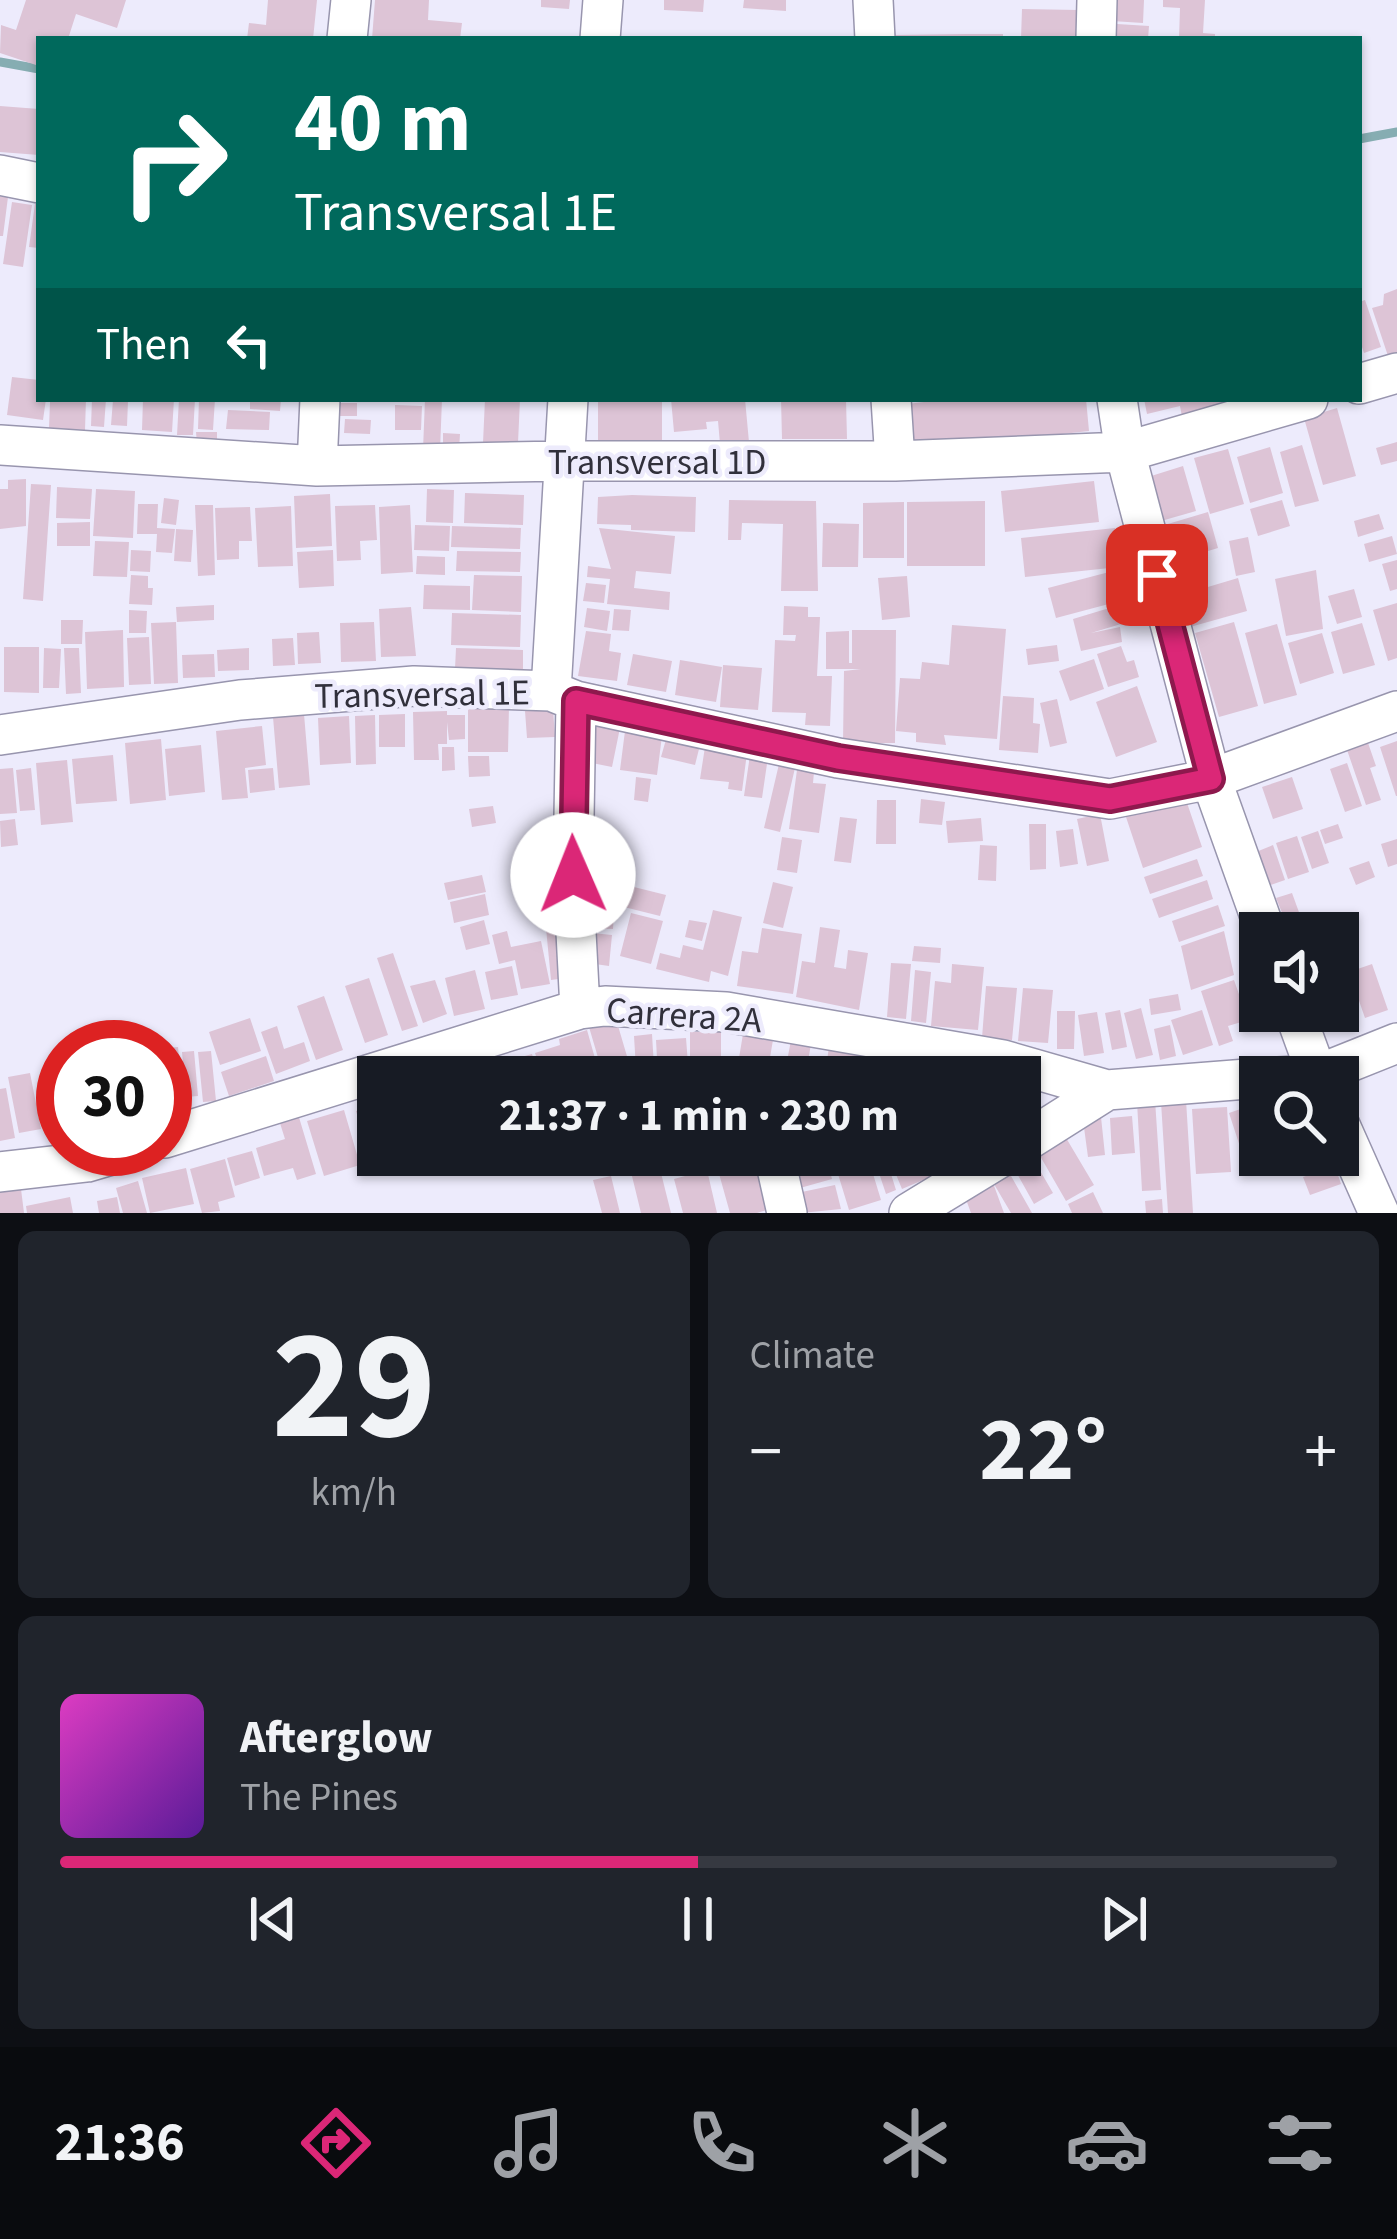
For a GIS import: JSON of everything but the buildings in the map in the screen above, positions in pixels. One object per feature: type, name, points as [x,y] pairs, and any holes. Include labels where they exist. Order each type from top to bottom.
[{"type":"street","points":[[347,36],[351,0]]},
{"type":"street","points":[[600,36],[603,0]]},
{"type":"street","points":[[874,0],[875,36]]},
{"type":"street","points":[[1096,36],[1097,0]]},
{"type":"street","points":[[0,175],[36,182]]},
{"type":"street","points":[[1362,383],[1397,373]]},
{"type":"street","points":[[316,466],[320,402]]},
{"type":"street","points":[[568,402],[562,461],[563,696],[580,1009]]},
{"type":"street","points":[[891,402],[895,461]]},
{"type":"street","points":[[1118,402],[1125,452],[1211,779],[1258,912]]},
{"type":"street","name":"Transversal 1D","points":[[0,446],[316,466],[895,461],[1125,452],[1298,402]]},
{"type":"street","name":"Transversal 1E","points":[[0,735],[240,700],[414,686],[563,696],[838,758],[1110,799],[1211,779],[1397,711]]},
{"type":"street","name":"Carrera 2A","points":[[192,1130],[580,1009],[605,1006],[726,1012],[944,1056]]},
{"type":"street","points":[[1359,1059],[1397,1043]]},
{"type":"street","name":"Carrera 2A","points":[[1041,1076],[1107,1090]]},
{"type":"street","points":[[1041,1132],[1107,1090],[1239,1080]]},
{"type":"street","points":[[0,1172],[36,1168]]},
{"type":"street","points":[[1359,1169],[1378,1213]]},
{"type":"street","points":[[779,1176],[787,1213]]},
{"type":"street","points":[[909,1213],[970,1176]]},
{"type":"waterway","points":[[0,62],[36,68]]},
{"type":"waterway","points":[[1362,138],[1397,132]]},
{"type":"route","points":[[573,875],[576,701],[838,758],[1110,799],[1211,779],[1157,575]]}]
